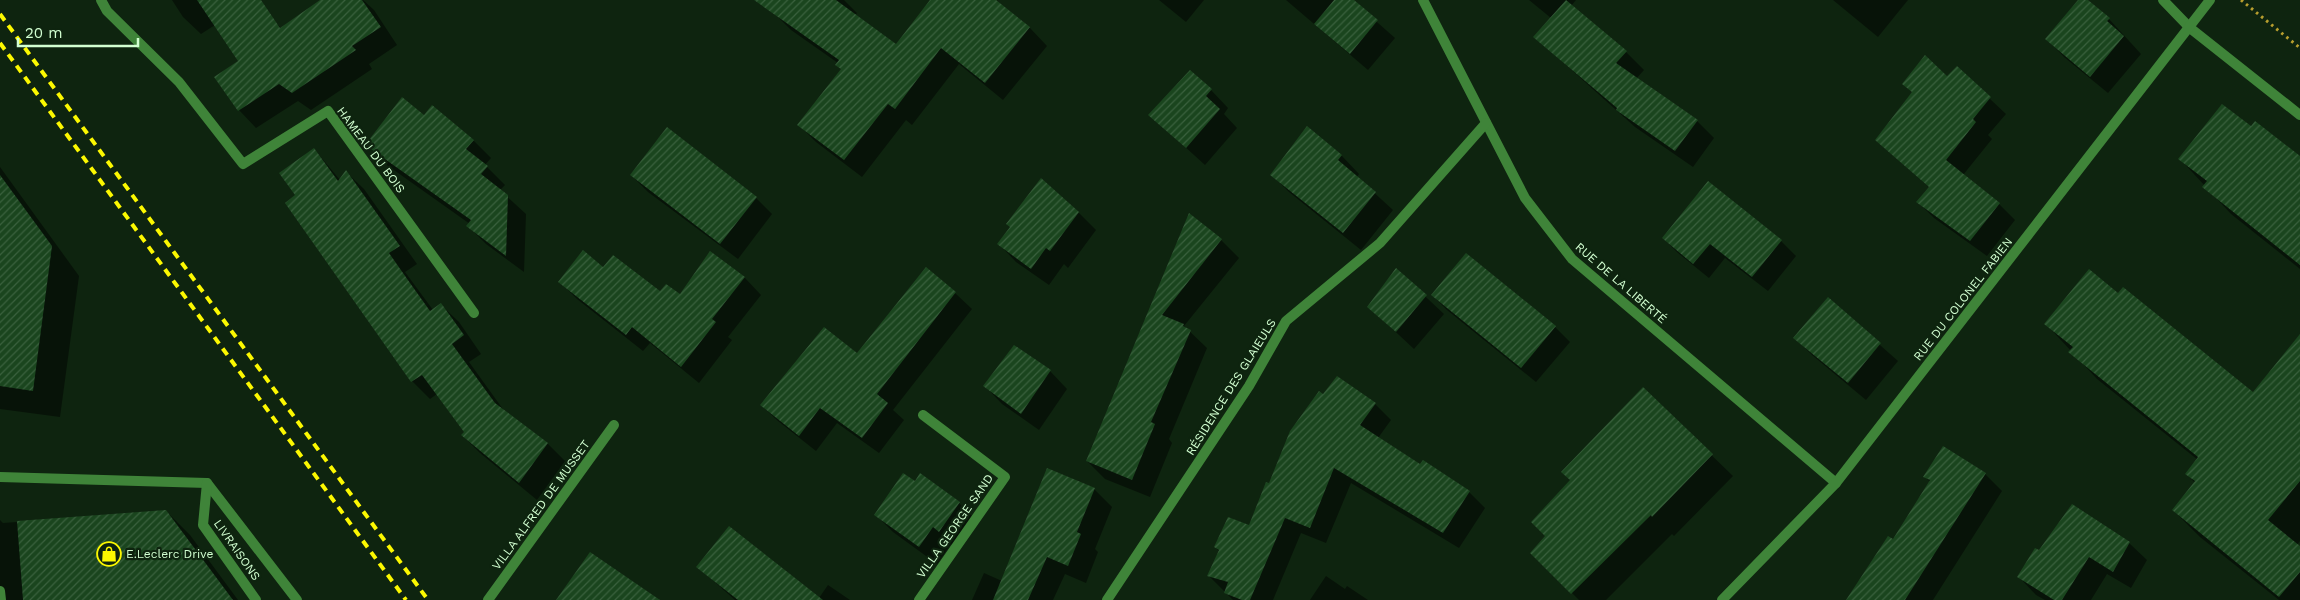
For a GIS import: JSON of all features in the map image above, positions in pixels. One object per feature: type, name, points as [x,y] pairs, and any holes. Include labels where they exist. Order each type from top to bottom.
[{"type":"street","name":"HAMEAU DU BOIS","points":[[101,0],[107,10],[179,82],[243,164],[328,111],[474,312]]},
{"type":"street","name":"RUE DE LA LIBERTÉ","points":[[1423,0],[1524,198],[1572,259],[1836,483]]},
{"type":"street","points":[[2163,0],[2190,28],[2300,115]]},
{"type":"street","name":"RUE DU COLONEL FABIEN","points":[[1722,600],[1836,483],[2210,0]]},
{"type":"street","name":"RÉSIDENCE DES GLAIEULS","points":[[1107,600],[1249,386],[1286,322],[1380,243],[1486,123]]},
{"type":"street","name":"VILLA GEORGE SAND","points":[[919,600],[1005,477],[923,416]]},
{"type":"street","name":"VILLA ALFRED DE MUSSET","points":[[488,600],[614,425]]},
{"type":"street","points":[[0,477],[206,483],[297,600]]},
{"type":"street","name":"LIVRAISONS","points":[[206,483],[203,526],[256,600]]},
{"type":"street","points":[[0,591],[1,600]]},
{"type":"path","points":[[2241,0],[2300,48]]},
{"type":"building","points":[[197,0],[261,0],[280,28],[320,0],[362,0],[381,27],[352,46],[356,50],[292,93],[279,84],[238,111],[214,77],[238,61]]},
{"type":"building","points":[[754,0],[836,0],[896,44],[930,0],[996,0],[1030,27],[985,83],[941,48],[895,109],[888,104],[844,160],[797,125],[841,69],[835,65],[839,60]]},
{"type":"building","points":[[1334,0],[1354,0],[1378,20],[1350,54],[1314,24]]},
{"type":"building","points":[[1566,0],[1627,51],[1616,63],[1698,120],[1675,151],[1616,110],[1617,108],[1533,37]]},
{"type":"building","points":[[2078,0],[2088,0],[2110,18],[2107,21],[2124,36],[2090,77],[2045,39]]},
{"type":"building","points":[[1925,55],[1947,76],[1957,66],[1991,97],[1973,119],[1976,122],[1946,160],[2000,203],[1970,241],[1916,202],[1929,187],[1875,140],[1912,92],[1902,84]]},
{"type":"building","points":[[1190,70],[1212,89],[1206,96],[1220,109],[1186,148],[1148,115]]},
{"type":"building","points":[[402,97],[424,115],[432,105],[474,140],[466,149],[488,166],[481,174],[508,195],[506,256],[466,226],[471,220],[365,145]]},
{"type":"building","points":[[2222,104],[2251,126],[2255,121],[2300,156],[2300,265],[2202,187],[2207,181],[2178,159]]},
{"type":"building","points":[[1307,126],[1342,155],[1338,160],[1376,192],[1343,233],[1270,175]]},
{"type":"building","points":[[667,127],[757,197],[720,244],[630,175]]},
{"type":"building","points":[[314,148],[338,181],[346,170],[400,246],[389,253],[430,311],[441,303],[464,335],[452,344],[495,403],[548,443],[519,483],[461,435],[464,432],[422,375],[411,382],[285,203],[295,195],[279,173]]},
{"type":"building","points":[[0,175],[52,246],[33,391],[0,386]]},
{"type":"building","points":[[1041,178],[1079,212],[1050,251],[1046,248],[1031,269],[997,244],[1010,227],[1006,224]]},
{"type":"building","points":[[1708,181],[1782,240],[1752,277],[1710,244],[1693,264],[1662,238]]},
{"type":"building","points":[[1189,213],[1222,239],[1162,315],[1184,324],[1183,326],[1191,330],[1151,422],[1155,424],[1132,480],[1086,461]]},
{"type":"building","points":[[583,250],[603,267],[613,255],[660,291],[666,284],[680,294],[710,251],[745,277],[712,319],[716,322],[681,367],[632,327],[626,335],[558,282]]},
{"type":"building","points":[[1466,253],[1556,326],[1521,368],[1431,295]]},
{"type":"building","points":[[926,267],[956,292],[877,394],[888,403],[862,438],[820,408],[799,436],[760,405],[824,327],[857,353]]},
{"type":"building","points":[[1396,268],[1427,295],[1396,332],[1367,307]]},
{"type":"building","points":[[2089,269],[2118,293],[2123,287],[2253,392],[2300,334],[2300,481],[2268,520],[2300,546],[2300,572],[2279,597],[2172,510],[2195,481],[2185,474],[2198,457],[2068,352],[2073,347],[2044,324]]},
{"type":"building","points":[[1828,297],[1881,343],[1848,383],[1793,338]]},
{"type":"building","points":[[1014,345],[1051,370],[1021,414],[983,386]]},
{"type":"building","points":[[1337,376],[1376,403],[1360,425],[1420,464],[1423,460],[1470,491],[1443,533],[1334,468],[1310,528],[1285,518],[1250,600],[1242,600],[1224,593],[1228,582],[1207,576],[1219,550],[1214,547],[1228,517],[1249,525],[1266,482],[1269,483],[1290,431],[1319,391],[1323,394]]},
{"type":"building","points":[[1643,387],[1713,454],[1652,517],[1651,515],[1571,594],[1530,553],[1545,536],[1531,522],[1570,480],[1561,472]]},
{"type":"building","points":[[1943,446],[1986,473],[1905,600],[1846,600],[1888,536],[1893,539],[1930,480],[1923,477]]},
{"type":"building","points":[[1047,468],[1095,488],[1077,532],[1081,534],[1068,566],[1047,557],[1028,600],[993,600]]},
{"type":"building","points":[[903,473],[915,481],[920,473],[960,502],[939,532],[933,527],[919,547],[874,515]]},
{"type":"building","points":[[2072,504],[2130,542],[2113,572],[2089,557],[2062,600],[2054,600],[2017,577],[2035,548],[2039,550]]},
{"type":"building","name":"E.Leclerc Drive","points":[[166,510],[233,600],[23,600],[17,521]]},
{"type":"building","points":[[729,526],[823,600],[738,600],[696,567]]},
{"type":"building","points":[[590,552],[660,600],[556,600]]},
{"type":"railway","points":[[0,14],[428,600]]},
{"type":"railway","points":[[0,43],[406,600]]},
{"type":"place","name":"E.Leclerc Drive","points":[[109,554]]}]
